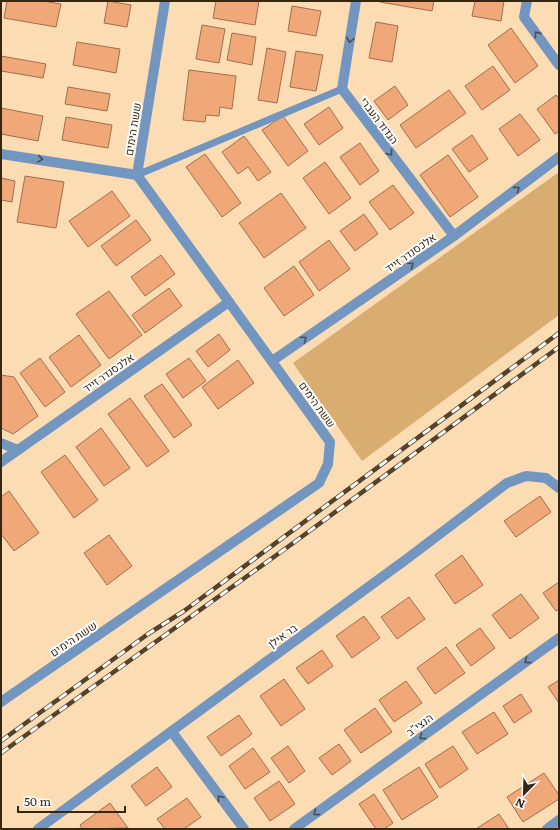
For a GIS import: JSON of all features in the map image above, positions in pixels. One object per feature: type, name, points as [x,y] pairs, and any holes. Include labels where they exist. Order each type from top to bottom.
[{"type":"street","name":"ששת הימים","points":[[1,702],[319,483],[328,464],[330,442],[137,175],[165,1]]},
{"type":"street","points":[[342,89],[356,1]]},
{"type":"street","points":[[527,1],[524,17],[559,65]]},
{"type":"street","name":"הגדוד העברי","points":[[342,89],[454,236]]},
{"type":"street","points":[[1,154],[137,175]]},
{"type":"street","name":"אלכסנדר זייד","points":[[272,361],[454,236],[559,157]]},
{"type":"street","name":"אלכסנדר זייד","points":[[1,462],[229,302]]},
{"type":"street","points":[[1,443],[18,450]]},
{"type":"street","name":"בר אילן","points":[[38,829],[172,732],[507,483],[526,476],[546,478],[559,488]]},
{"type":"street","name":"הנצי\"ב","points":[[294,829],[559,638]]},
{"type":"street","points":[[172,732],[244,829]]},
{"type":"street","points":[[547,829],[559,820]]},
{"type":"lane","points":[[137,175],[342,89]]},
{"type":"shaded area","points":[[559,172],[559,315],[362,461],[293,363]]},
{"type":"building","points":[[7,1],[43,1],[61,4],[56,27],[4,18]]},
{"type":"building","points":[[108,1],[131,5],[127,27],[104,23]]},
{"type":"building","points":[[216,1],[259,1],[255,25],[213,18]]},
{"type":"building","points":[[434,1],[432,11],[380,2]]},
{"type":"building","points":[[475,1],[504,1],[501,21],[472,16]]},
{"type":"building","points":[[292,6],[321,11],[316,36],[288,31]]},
{"type":"building","points":[[376,22],[398,26],[392,62],[369,58]]},
{"type":"building","points":[[202,25],[225,29],[219,63],[196,59]]},
{"type":"building","points":[[511,28],[538,66],[515,83],[488,45]]},
{"type":"building","points":[[232,33],[256,37],[252,65],[227,60]]},
{"type":"building","points":[[77,42],[120,49],[116,73],[73,65]]},
{"type":"building","points":[[267,48],[286,52],[277,103],[258,100]]},
{"type":"building","points":[[296,51],[323,55],[316,91],[290,87]]},
{"type":"building","points":[[1,56],[46,64],[43,78],[1,71]]},
{"type":"building","points":[[493,66],[510,90],[482,110],[465,86]]},
{"type":"building","points":[[189,70],[236,76],[232,109],[220,107],[219,116],[206,115],[205,122],[183,120]]},
{"type":"building","points":[[395,86],[408,105],[388,120],[374,101]]},
{"type":"building","points":[[68,87],[110,94],[107,111],[65,104]]},
{"type":"building","points":[[449,90],[466,113],[416,148],[400,125]]},
{"type":"building","points":[[556,95],[559,99],[559,131],[555,134],[537,109]]},
{"type":"building","points":[[329,107],[343,128],[319,145],[304,124]]},
{"type":"building","points":[[1,108],[43,116],[38,141],[1,134]]},
{"type":"building","points":[[520,114],[540,140],[518,156],[499,129]]},
{"type":"building","points":[[283,116],[308,151],[288,166],[262,130]]},
{"type":"building","points":[[66,117],[112,125],[108,148],[62,140]]},
{"type":"building","points":[[472,135],[488,159],[469,172],[452,149]]},
{"type":"building","points":[[244,136],[271,172],[258,181],[248,167],[238,174],[222,152]]},
{"type":"building","points":[[360,143],[379,171],[360,185],[340,157]]},
{"type":"building","points":[[205,154],[241,203],[222,217],[186,167]]},
{"type":"building","points":[[448,155],[478,197],[450,217],[420,175]]},
{"type":"building","points":[[325,162],[351,198],[329,214],[303,178]]},
{"type":"building","points":[[25,176],[64,182],[56,228],[17,222]]},
{"type":"building","points":[[1,178],[15,181],[12,202],[1,200]]},
{"type":"building","points":[[393,185],[414,213],[390,230],[369,202]]},
{"type":"building","points":[[112,191],[130,216],[88,247],[69,221]]},
{"type":"building","points":[[281,193],[306,228],[264,258],[239,223]]},
{"type":"building","points":[[364,214],[378,234],[355,251],[340,231]]},
{"type":"building","points":[[136,220],[151,240],[116,266],[101,246]]},
{"type":"building","points":[[329,240],[350,269],[319,291],[299,262]]},
{"type":"building","points":[[161,255],[175,274],[145,296],[131,277]]},
{"type":"building","points":[[294,266],[314,295],[284,316],[264,288]]},
{"type":"building","points":[[169,288],[182,306],[145,333],[132,315]]},
{"type":"building","points":[[109,291],[142,335],[109,359],[76,314]]},
{"type":"building","points":[[219,334],[230,350],[208,367],[196,351]]},
{"type":"building","points":[[79,335],[101,365],[71,387],[49,357]]},
{"type":"building","points":[[40,358],[65,392],[45,407],[20,373]]},
{"type":"building","points":[[189,358],[206,381],[183,398],[166,374]]},
{"type":"building","points":[[238,360],[254,383],[218,409],[202,387]]},
{"type":"building","points":[[1,375],[14,377],[38,416],[13,434],[1,428]]},
{"type":"building","points":[[162,384],[192,425],[174,438],[144,396]]},
{"type":"building","points":[[130,398],[169,451],[147,467],[108,414]]},
{"type":"building","points":[[101,428],[130,468],[104,486],[76,447]]},
{"type":"building","points":[[65,455],[98,500],[74,518],[41,472]]},
{"type":"building","points":[[9,491],[39,533],[14,551],[1,534],[1,497]]},
{"type":"building","points":[[540,496],[551,512],[516,537],[504,521]]},
{"type":"building","points":[[109,535],[132,566],[107,585],[84,553]]},
{"type":"building","points":[[462,555],[483,585],[455,604],[435,575]]},
{"type":"building","points":[[559,582],[559,609],[556,611],[543,593]]},
{"type":"building","points":[[521,594],[539,618],[510,639],[492,615]]},
{"type":"building","points":[[409,597],[425,619],[397,639],[381,617]]},
{"type":"building","points":[[364,616],[380,638],[352,658],[336,636]]},
{"type":"building","points":[[480,628],[495,648],[471,666],[456,645]]},
{"type":"building","points":[[446,647],[465,673],[435,694],[417,668]]},
{"type":"building","points":[[322,650],[333,666],[308,684],[296,668]]},
{"type":"building","points":[[284,679],[305,709],[281,726],[260,696]]},
{"type":"building","points":[[559,680],[559,703],[548,687]]},
{"type":"building","points":[[406,681],[422,703],[394,722],[379,700]]},
{"type":"building","points":[[521,694],[532,711],[514,723],[503,706]]},
{"type":"building","points":[[375,708],[392,732],[361,753],[344,730]]},
{"type":"building","points":[[494,712],[508,734],[477,754],[462,732]]},
{"type":"building","points":[[239,715],[252,734],[221,756],[207,737]]},
{"type":"building","points":[[339,744],[351,761],[332,775],[319,758]]},
{"type":"building","points":[[288,746],[305,771],[289,783],[271,758]]},
{"type":"building","points":[[453,746],[468,769],[440,788],[425,764]]},
{"type":"building","points":[[253,748],[270,772],[245,789],[229,766]]},
{"type":"building","points":[[157,767],[172,787],[146,806],[131,786]]},
{"type":"building","points":[[419,767],[438,797],[402,820],[383,790]]},
{"type":"building","points":[[544,773],[559,795],[559,799],[523,822],[507,797]]},
{"type":"building","points":[[279,781],[295,804],[270,821],[254,798]]},
{"type":"building","points":[[374,794],[393,823],[384,829],[376,829],[359,804]]},
{"type":"building","points":[[187,798],[201,817],[184,829],[165,829],[157,819]]},
{"type":"building","points":[[110,803],[128,828],[82,829],[80,825]]},
{"type":"building","points":[[499,814],[509,829],[476,829]]},
{"type":"railway","points":[[1,741],[148,634],[184,611],[559,333]]},
{"type":"railway","points":[[1,753],[296,541],[559,347]]}]
